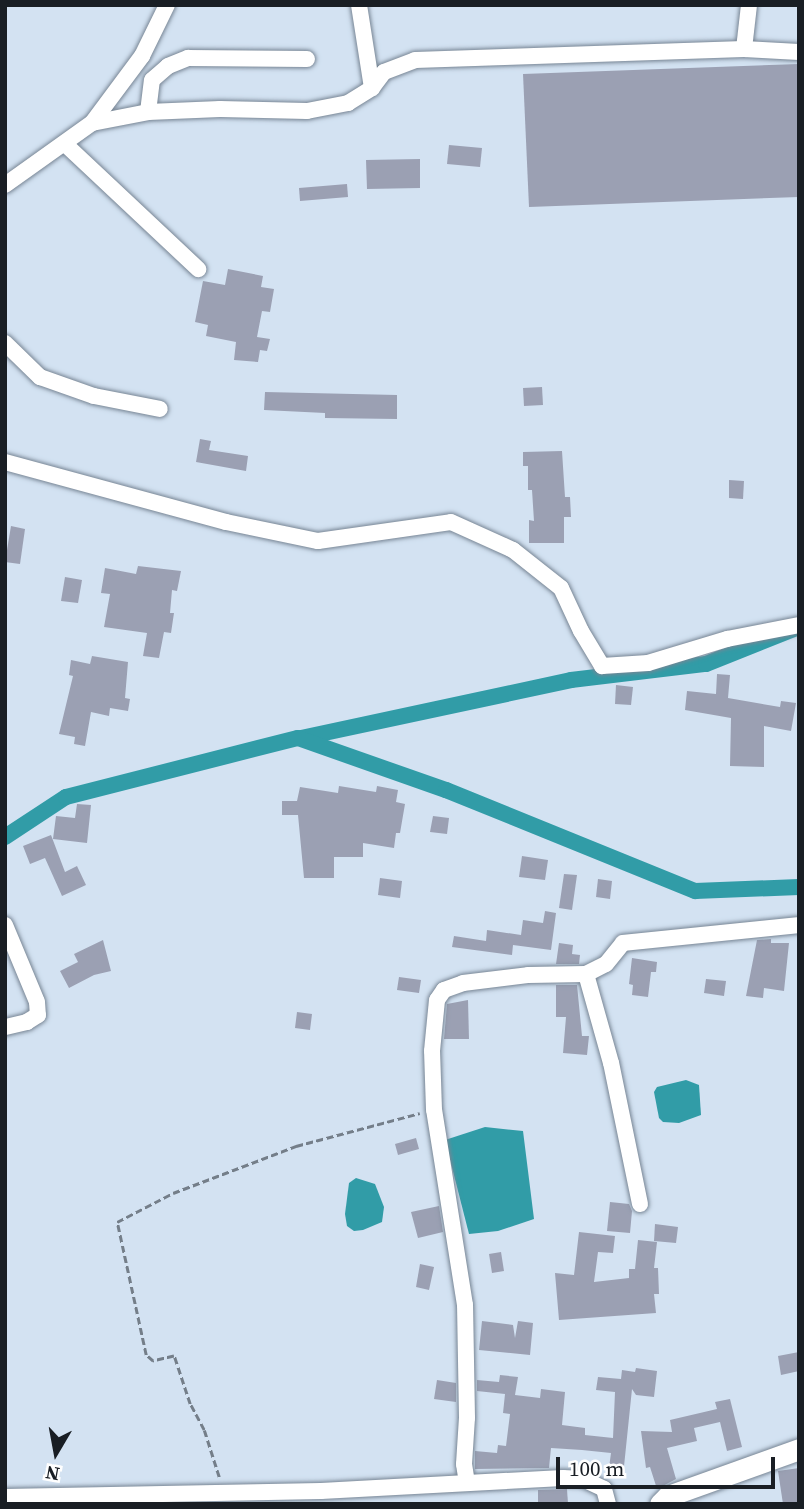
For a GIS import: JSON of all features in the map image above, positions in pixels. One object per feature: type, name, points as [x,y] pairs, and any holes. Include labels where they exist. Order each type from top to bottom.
[{"type":"main road","points":[[666,1501],[799,1449]]},
{"type":"street","points":[[5,185],[92,123],[142,55],[167,5]]},
{"type":"street","points":[[359,5],[372,88]]},
{"type":"street","points":[[744,49],[749,5]]},
{"type":"street","points":[[92,123],[148,112],[220,109],[307,111],[348,103],[372,88],[384,72],[415,60],[744,49],[799,52]]},
{"type":"street","points":[[148,112],[152,80],[168,66],[188,58],[307,59]]},
{"type":"street","points":[[65,144],[198,269]]},
{"type":"street","points":[[5,343],[40,377],[94,396],[160,409]]},
{"type":"street","points":[[5,462],[226,522],[318,541],[451,522],[513,550],[561,588],[581,631],[602,666],[649,663],[727,639],[799,625]]},
{"type":"street","points":[[5,925],[37,1002],[37,1015],[27,1022],[5,1027]]},
{"type":"street","points":[[467,1483],[464,1464],[467,1418],[465,1305],[434,1110],[437,1000],[444,990],[463,984],[528,975],[586,974],[606,964],[623,943],[799,925]]},
{"type":"street","points":[[586,974],[611,1063],[640,1205]]},
{"type":"street","points":[[5,1497],[224,1494],[583,1479],[604,1489],[608,1504]]},
{"type":"path","points":[[224,1494],[204,1430],[190,1404],[174,1356],[153,1361],[146,1355],[117,1222],[173,1193],[296,1146],[434,1110]]},
{"type":"water","points":[[686,1080],[699,1085],[701,1115],[679,1123],[663,1122],[659,1118],[654,1092],[657,1087]]},
{"type":"water","points":[[485,1127],[523,1131],[534,1219],[498,1231],[469,1234],[445,1140]]},
{"type":"water","points":[[356,1178],[375,1184],[384,1207],[382,1222],[354,1231],[347,1226],[345,1214],[349,1183]]},
{"type":"building","points":[[799,64],[799,197],[529,207],[523,74]]},
{"type":"building","points":[[449,145],[482,148],[480,167],[447,164]]},
{"type":"building","points":[[420,159],[420,188],[367,189],[366,160]]},
{"type":"building","points":[[347,184],[348,197],[300,201],[299,188]]},
{"type":"building","points":[[228,269],[263,276],[261,287],[274,289],[270,312],[262,311],[257,337],[270,339],[267,351],[260,350],[258,362],[234,360],[236,342],[206,336],[208,325],[195,322],[203,281],[225,285]]},
{"type":"building","points":[[542,387],[543,405],[524,406],[523,388]]},
{"type":"building","points":[[265,392],[397,395],[397,419],[325,418],[325,413],[264,410]]},
{"type":"building","points":[[200,439],[211,441],[209,450],[248,456],[246,471],[196,462]]},
{"type":"building","points":[[562,451],[565,497],[570,497],[571,517],[564,517],[564,543],[529,543],[529,520],[534,521],[532,490],[528,490],[528,466],[523,466],[523,452]]},
{"type":"building","points":[[729,480],[744,481],[743,499],[729,498]]},
{"type":"building","points":[[11,526],[25,529],[20,564],[5,562]]},
{"type":"building","points":[[138,566],[181,571],[177,591],[172,590],[170,613],[174,613],[171,633],[164,632],[159,658],[143,656],[147,633],[104,627],[110,594],[101,593],[105,568],[136,574]]},
{"type":"building","points":[[65,577],[82,580],[78,603],[61,601]]},
{"type":"building","points":[[92,656],[128,662],[125,698],[130,699],[128,711],[110,708],[109,716],[91,712],[85,746],[74,744],[75,737],[59,734],[73,676],[69,675],[71,660],[90,664]]},
{"type":"building","points":[[717,674],[730,675],[728,698],[780,707],[781,701],[796,703],[791,731],[764,726],[764,767],[730,766],[731,718],[685,710],[687,691],[716,694]]},
{"type":"building","points":[[616,685],[633,687],[631,705],[615,704]]},
{"type":"building","points":[[339,786],[376,792],[377,786],[398,790],[396,802],[405,804],[400,833],[396,833],[394,848],[363,843],[363,857],[334,857],[334,878],[304,878],[298,815],[282,815],[282,801],[297,801],[300,787],[338,793]]},
{"type":"building","points":[[77,804],[91,805],[87,843],[53,839],[56,816],[75,818]]},
{"type":"building","points":[[433,816],[449,818],[447,834],[430,832]]},
{"type":"building","points":[[51,835],[65,872],[77,866],[86,885],[62,896],[45,858],[30,864],[23,846]]},
{"type":"building","points":[[522,856],[548,860],[545,880],[519,877]]},
{"type":"building","points":[[564,874],[577,875],[572,910],[559,908]]},
{"type":"building","points":[[380,878],[402,881],[400,898],[378,895]]},
{"type":"building","points":[[598,879],[612,881],[610,899],[596,897]]},
{"type":"building","points":[[545,911],[556,913],[551,950],[513,945],[512,955],[452,947],[454,936],[486,941],[487,930],[521,935],[523,920],[543,923]]},
{"type":"building","points":[[771,939],[771,943],[789,943],[784,991],[764,988],[763,998],[746,996],[757,940]]},
{"type":"building","points":[[103,940],[111,971],[94,975],[69,988],[60,971],[78,962],[74,954]]},
{"type":"building","points":[[559,943],[573,945],[572,954],[580,955],[579,964],[556,964]]},
{"type":"building","points":[[632,958],[657,962],[656,972],[651,972],[648,997],[632,995],[633,985],[629,984]]},
{"type":"building","points":[[399,977],[421,980],[419,993],[397,990]]},
{"type":"building","points":[[706,979],[726,981],[724,996],[704,993]]},
{"type":"building","points":[[556,985],[577,985],[582,1036],[589,1036],[587,1055],[563,1053],[566,1017],[556,1017]]},
{"type":"building","points":[[468,1000],[469,1039],[444,1039],[447,1004]]},
{"type":"building","points":[[297,1012],[312,1014],[310,1030],[295,1028]]},
{"type":"building","points":[[416,1138],[419,1149],[398,1155],[395,1144]]},
{"type":"building","points":[[610,1202],[629,1204],[632,1211],[630,1233],[607,1231]]},
{"type":"building","points":[[439,1206],[443,1232],[418,1238],[411,1212]]},
{"type":"building","points":[[655,1224],[678,1227],[676,1243],[654,1241]]},
{"type":"building","points":[[579,1232],[615,1236],[613,1253],[598,1252],[594,1282],[629,1278],[629,1269],[635,1269],[638,1240],[657,1242],[654,1268],[658,1268],[659,1294],[654,1294],[656,1313],[559,1320],[555,1273],[574,1275]]},
{"type":"building","points":[[501,1252],[504,1271],[492,1273],[489,1254]]},
{"type":"building","points":[[420,1264],[434,1267],[429,1290],[416,1287]]},
{"type":"building","points":[[482,1321],[513,1325],[515,1338],[518,1321],[533,1323],[530,1355],[479,1350]]},
{"type":"building","points":[[799,1352],[799,1371],[781,1375],[778,1356]]},
{"type":"building","points":[[636,1368],[657,1371],[654,1397],[636,1395],[632,1389],[623,1476],[608,1475],[611,1453],[551,1448],[549,1468],[475,1469],[475,1451],[497,1453],[498,1445],[506,1446],[510,1414],[503,1413],[505,1394],[477,1391],[477,1380],[499,1382],[500,1375],[518,1377],[515,1395],[540,1398],[541,1389],[565,1392],[562,1425],[585,1428],[585,1435],[613,1438],[615,1392],[596,1390],[598,1377],[621,1379],[622,1370],[635,1372]]},
{"type":"building","points":[[437,1380],[456,1383],[456,1402],[434,1399]]},
{"type":"building","points":[[730,1399],[742,1447],[727,1451],[720,1422],[694,1428],[697,1441],[667,1448],[676,1479],[657,1489],[650,1467],[646,1468],[641,1431],[672,1432],[670,1420],[717,1409],[715,1402]]},
{"type":"building","points":[[799,1468],[799,1504],[783,1504],[778,1471]]},
{"type":"building","points":[[567,1489],[568,1504],[538,1504],[538,1490]]},
{"type":"waterway","points":[[301,738],[571,680],[706,664],[796,628]]},
{"type":"waterway","points":[[5,837],[66,797],[298,738],[446,790],[695,891],[799,887]]}]
